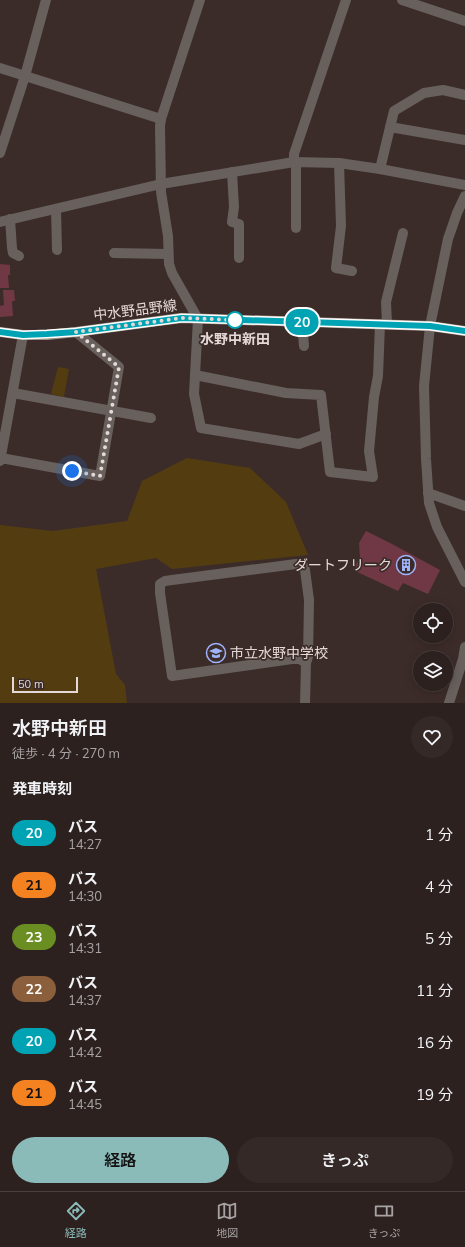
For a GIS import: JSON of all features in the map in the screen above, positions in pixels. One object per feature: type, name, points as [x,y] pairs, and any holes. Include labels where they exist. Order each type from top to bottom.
[{"type":"main road","name":"中水野品野線","points":[[0,332],[23,335],[76,332],[182,318],[430,326],[465,331]]},
{"type":"street","points":[[0,153],[25,76],[46,0]]},
{"type":"street","points":[[200,0],[161,119],[160,162],[162,192],[168,236],[169,264],[172,273],[198,319],[194,394],[201,428],[299,444],[326,434]]},
{"type":"street","points":[[296,228],[294,154],[346,0]]},
{"type":"street","points":[[402,0],[465,21]]},
{"type":"street","points":[[0,68],[161,119]]},
{"type":"street","points":[[380,169],[394,111],[424,93],[443,90],[465,95]]},
{"type":"street","points":[[390,127],[465,140]]},
{"type":"street","points":[[19,256],[13,253],[5,221],[162,184],[232,172],[295,162],[339,163],[465,184]]},
{"type":"street","points":[[339,163],[341,226],[336,268],[352,271]]},
{"type":"street","points":[[232,172],[234,207],[232,222],[239,224],[239,258]]},
{"type":"street","points":[[465,196],[448,239],[430,326],[424,386],[429,504],[437,527],[465,582]]},
{"type":"street","points":[[56,209],[57,250]]},
{"type":"street","points":[[195,375],[286,393],[321,395],[330,472],[373,477],[369,451],[374,397],[378,376],[386,302],[402,233]]},
{"type":"street","points":[[114,253],[168,254]]},
{"type":"street","points":[[302,322],[304,346]]},
{"type":"street","points":[[23,335],[1,460],[100,476],[119,367],[76,332]]},
{"type":"street","points":[[13,392],[151,418]]},
{"type":"street","points":[[428,493],[465,506]]},
{"type":"street","points":[[305,703],[306,663],[308,657],[309,600],[303,565],[289,565],[180,579],[165,581],[160,584],[172,676],[292,659],[300,659],[306,663]]},
{"type":"street","points":[[448,703],[463,659],[465,647]]},
{"type":"shaded area","points":[[58,367],[69,369],[64,397],[51,394]]},
{"type":"shaded area","points":[[187,458],[250,468],[286,502],[308,555],[172,569],[156,558],[96,569],[116,674],[125,685],[127,703],[0,703],[0,525],[53,531],[127,521],[142,481]]},
{"type":"building","points":[[0,264],[10,265],[10,275],[8,275],[9,288],[0,288]]},
{"type":"building","points":[[3,290],[14,290],[15,301],[12,301],[13,316],[0,317],[0,306],[4,305]]},
{"type":"building","name":"ダートフリーク","points":[[366,531],[440,570],[428,594],[403,583],[398,591],[353,570],[360,557],[359,543]]},
{"type":"bus line","name":"20","points":[[0,332],[23,335],[76,332],[182,318],[430,326],[465,331]]},
{"type":"place","name":"水野中新田","points":[[235,320]]},
{"type":"place","name":"ダートフリーク","points":[[406,565]]},
{"type":"place","name":"市立水野中学校","points":[[216,653]]},
{"type":"route","points":[[72,471],[100,476],[119,367],[76,332],[182,318],[235,320]]}]
